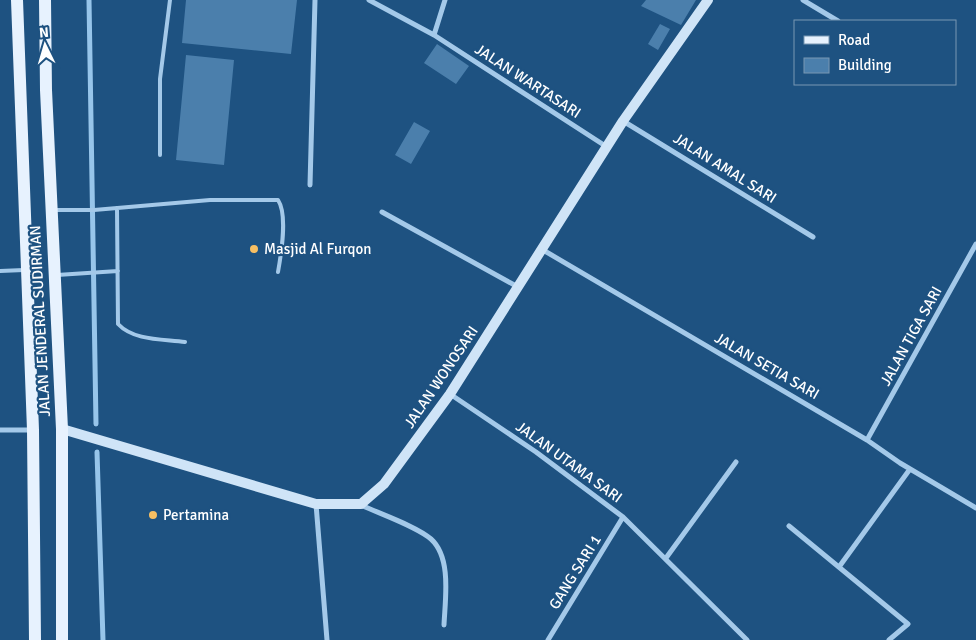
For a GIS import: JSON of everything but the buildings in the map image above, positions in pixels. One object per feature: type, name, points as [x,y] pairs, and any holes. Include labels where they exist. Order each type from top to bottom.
[{"type":"main road","name":"JALAN JENDERAL SUDIRMAN","points":[[17,0],[33,430],[35,640]]},
{"type":"main road","name":"JALAN JENDERAL SUDIRMAN","points":[[45,0],[46,90],[62,429],[62,640]]},
{"type":"street","points":[[310,185],[315,0]]},
{"type":"street","name":"JALAN WARTASARI","points":[[369,0],[434,35],[607,148]]},
{"type":"street","points":[[434,35],[445,0]]},
{"type":"street","name":"JALAN WONOSARI","points":[[361,504],[384,484],[450,394],[623,121],[708,0]]},
{"type":"street","points":[[803,0],[836,20]]},
{"type":"street","name":"JALAN AMAL SARI","points":[[623,121],[813,237]]},
{"type":"street","points":[[382,212],[519,287]]},
{"type":"street","name":"JALAN TIGA SARI","points":[[868,440],[976,244]]},
{"type":"street","name":"JALAN SETIA SARI","points":[[543,250],[868,440],[910,469],[976,508]]},
{"type":"street","name":"JALAN UTAMA SARI","points":[[450,394],[536,452],[623,517],[747,640]]},
{"type":"street","points":[[62,429],[316,504],[361,504],[420,533],[436,546],[444,571],[444,625]]},
{"type":"street","points":[[0,430],[33,430]]},
{"type":"street","points":[[666,558],[736,462]]},
{"type":"street","points":[[839,567],[910,469]]},
{"type":"street","points":[[316,504],[327,640]]},
{"type":"street","name":"GANG SARI 1","points":[[548,640],[623,517]]},
{"type":"street","points":[[789,526],[908,624],[889,640]]},
{"type":"lane","points":[[160,155],[160,79],[170,0]]},
{"type":"lane","points":[[51,209],[77,211],[210,200],[278,200],[282,212],[282,251],[278,272]]},
{"type":"lane","points":[[117,208],[118,324],[126,332],[142,337],[185,342]]},
{"type":"lane","points":[[0,271],[27,270]]},
{"type":"lane","points":[[54,275],[118,271]]},
{"type":"waterway","points":[[89,0],[96,424]]},
{"type":"waterway","points":[[97,452],[103,640]]},
{"type":"place","name":"Masjid Al Furqon","points":[[254,249]]},
{"type":"place","name":"Pertamina","points":[[153,515]]}]
